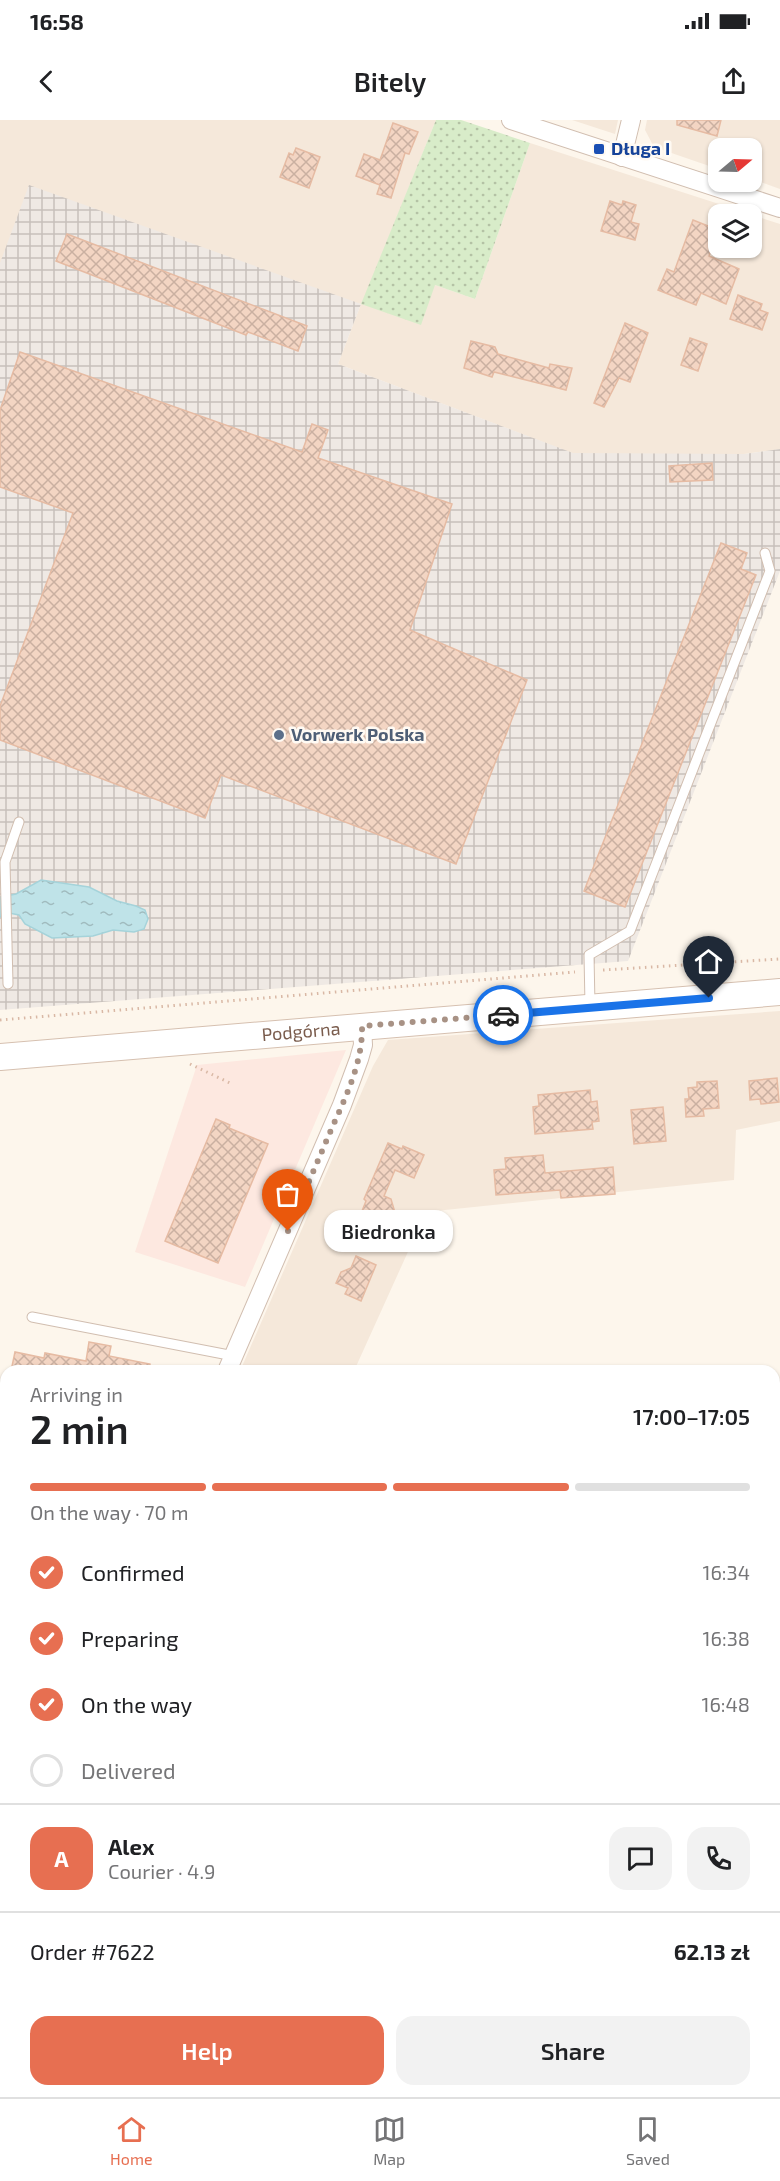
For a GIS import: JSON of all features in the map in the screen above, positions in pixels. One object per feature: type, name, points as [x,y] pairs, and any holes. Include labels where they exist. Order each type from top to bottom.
[{"type":"main road","name":"Podgórna","points":[[0,1057],[780,992]]},
{"type":"street","points":[[512,120],[780,208]]},
{"type":"street","points":[[622,157],[631,120]]},
{"type":"street","points":[[231,1364],[342,1105],[361,1052],[362,1026]]},
{"type":"lane","points":[[590,1008],[589,955],[630,931],[770,571],[765,553]]},
{"type":"lane","points":[[8,984],[5,862],[19,822]]},
{"type":"lane","points":[[32,1317],[231,1364]]},
{"type":"path","points":[[0,1020],[589,970],[780,959]]},
{"type":"shaded area","points":[[0,120],[436,120],[362,304],[435,285],[475,299],[530,143],[719,204],[708,204],[708,258],[762,258],[762,218],[780,224],[780,449],[744,454],[574,454],[338,364],[361,304],[0,263]]},
{"type":"shaded area","points":[[572,120],[618,120],[615,134]]},
{"type":"shaded area","points":[[647,120],[780,120],[780,189],[762,183],[762,138],[708,138],[708,166],[654,147],[645,130]]},
{"type":"shaded area","points":[[29,185],[361,304],[338,364],[573,453],[744,454],[780,449],[780,571],[628,961],[0,1010],[0,263]]},
{"type":"shaded area","points":[[780,1011],[780,1121],[736,1130],[734,1180],[426,1212],[357,1365],[243,1365],[373,1066],[388,1040]]},
{"type":"shaded area","points":[[346,1050],[245,1287],[135,1252],[197,1065]]},
{"type":"green space","points":[[436,120],[461,120],[530,143],[475,299],[435,285],[421,325],[361,304]]},
{"type":"water","points":[[41,880],[89,887],[117,901],[145,910],[148,919],[144,929],[134,932],[113,930],[93,936],[52,938],[25,924],[19,915],[9,913],[0,917],[0,897],[16,894]]},
{"type":"building","points":[[677,120],[721,120],[717,136],[677,125]]},
{"type":"building","points":[[393,123],[418,132],[409,154],[405,153],[391,198],[377,194],[380,185],[356,176],[364,154],[380,160]]},
{"type":"building","points":[[296,148],[320,157],[309,188],[280,177],[289,153],[293,155]]},
{"type":"building","points":[[610,201],[622,205],[623,201],[636,205],[631,222],[639,224],[635,240],[601,231]]},
{"type":"building","points":[[693,220],[708,226],[708,258],[714,258],[739,269],[726,304],[701,293],[696,305],[658,290],[667,269],[674,272]]},
{"type":"building","points":[[67,234],[307,326],[298,351],[248,332],[246,335],[56,261]]},
{"type":"building","points":[[738,295],[762,304],[760,310],[768,313],[762,330],[730,319]]},
{"type":"building","points":[[625,323],[648,333],[630,382],[619,378],[604,407],[594,403]]},
{"type":"building","points":[[690,338],[707,344],[698,371],[681,365]]},
{"type":"building","points":[[471,341],[495,347],[498,354],[549,368],[550,364],[572,368],[566,390],[494,372],[492,377],[464,368]]},
{"type":"building","points":[[20,352],[302,452],[312,424],[328,430],[318,458],[452,504],[410,630],[527,680],[456,864],[221,775],[205,818],[0,740],[0,706],[73,513],[0,487],[0,410]]},
{"type":"building","points":[[712,463],[713,480],[670,482],[669,466]]},
{"type":"building","points":[[721,543],[747,553],[741,569],[756,575],[625,907],[584,891]]},
{"type":"building","points":[[777,1078],[779,1102],[761,1104],[760,1099],[750,1100],[749,1081]]},
{"type":"building","points":[[717,1081],[719,1108],[703,1109],[704,1116],[686,1117],[685,1099],[689,1099],[688,1088],[697,1087],[697,1082]]},
{"type":"building","points":[[590,1090],[591,1102],[597,1101],[599,1121],[592,1122],[593,1129],[535,1134],[533,1107],[539,1106],[538,1095]]},
{"type":"building","points":[[663,1107],[666,1141],[634,1144],[631,1110]]},
{"type":"building","points":[[216,1119],[230,1125],[229,1128],[268,1144],[218,1263],[165,1241]]},
{"type":"building","points":[[388,1143],[402,1149],[403,1146],[424,1155],[414,1178],[395,1170],[384,1196],[391,1199],[396,1216],[384,1232],[358,1221],[366,1201],[364,1199]]},
{"type":"building","points":[[543,1155],[545,1173],[613,1167],[615,1194],[561,1198],[560,1190],[496,1195],[494,1170],[506,1169],[505,1158]]},
{"type":"building","points":[[356,1256],[376,1265],[361,1301],[345,1294],[348,1288],[336,1283],[341,1272],[351,1268]]},
{"type":"building","points":[[89,1342],[111,1346],[109,1356],[150,1364],[12,1365],[15,1352],[44,1358],[45,1353],[86,1361]]},
{"type":"way so far","points":[[288,1231],[342,1105],[359,1059],[363,1045],[362,1026],[503,1015]]},
{"type":"place","name":"Długa I","points":[[599,149]]},
{"type":"place","name":"Vorwerk Polska","points":[[279,735]]},
{"type":"place","name":"Biedronka","points":[[288,1231]]},
{"type":"route","points":[[503,1015],[709,998]]}]
